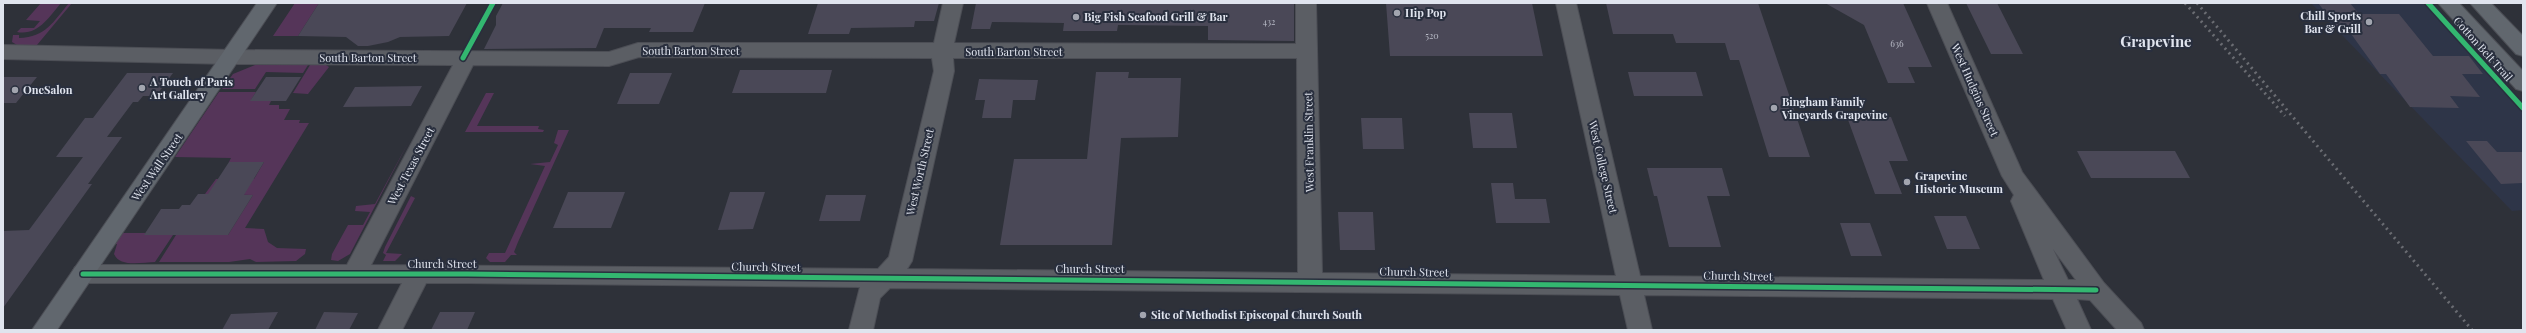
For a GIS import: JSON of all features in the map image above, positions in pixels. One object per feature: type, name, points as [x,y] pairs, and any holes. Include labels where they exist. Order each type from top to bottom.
[{"type":"street","name":"West Wall Street","points":[[44,330],[232,57],[267,3]]},
{"type":"street","name":"West Worth Street","points":[[860,330],[869,294],[886,278],[900,261],[944,71],[942,52],[952,3]]},
{"type":"street","name":"West Franklin Street","points":[[1306,3],[1310,281]]},
{"type":"street","name":"West College Street","points":[[1566,3],[1640,330]]},
{"type":"street","name":"West Hudgins Street","points":[[1937,3],[2013,176],[2034,232],[2079,330]]},
{"type":"street","points":[[2448,3],[2523,84]]},
{"type":"street","points":[[2480,3],[2523,49]]},
{"type":"street","name":"South Barton Street","points":[[3,52],[232,57],[609,59],[638,50],[942,52],[1307,51]]},
{"type":"street","name":"West Texas Street","points":[[354,274],[467,58]]},
{"type":"street","name":"West Hudgins Street","points":[[2013,176],[2096,290],[2132,330]]},
{"type":"street","name":"Church Street","points":[[83,274],[419,274],[1310,281],[2096,290]]},
{"type":"street","points":[[390,330],[419,274]]},
{"type":"shaded area","points":[[41,3],[61,3],[37,28],[31,31],[17,32],[21,28],[34,28],[40,21],[26,20]]},
{"type":"shaded area","points":[[69,3],[72,3],[37,45],[17,45],[12,42],[13,35],[19,35],[19,38],[28,37],[36,35],[48,27]]},
{"type":"shaded area","points":[[295,3],[319,3],[298,36],[273,36]]},
{"type":"shaded area","points":[[2311,3],[2424,3],[2523,111],[2523,210],[2512,211]]},
{"type":"shaded area","points":[[255,65],[308,65],[303,73],[266,72],[255,89],[222,89],[233,74]]},
{"type":"shaded area","points":[[310,65],[326,65],[329,67],[308,94],[293,93]]},
{"type":"shaded area","points":[[219,92],[256,92],[251,100],[271,101],[269,105],[279,105],[279,109],[290,109],[284,120],[300,120],[299,123],[309,123],[245,228],[264,229],[268,242],[277,248],[306,249],[305,254],[296,261],[256,262],[250,259],[229,262],[159,262],[176,235],[228,235],[253,195],[205,194],[216,179],[254,179],[264,162],[229,162],[231,158],[175,157]]},
{"type":"shaded area","points":[[486,93],[494,93],[477,126],[539,126],[538,129],[544,130],[543,132],[465,132]]},
{"type":"shaded area","points":[[558,130],[569,130],[518,242],[514,252],[517,255],[511,255],[505,262],[490,262],[486,258],[489,253],[505,253],[545,166],[530,164],[550,162],[558,145],[554,143]]},
{"type":"shaded area","points":[[409,141],[350,254],[338,261],[331,260],[332,254],[348,225],[363,225],[370,212],[355,211],[356,206],[375,204]]},
{"type":"shaded area","points":[[411,196],[415,198],[386,253],[402,254],[395,261],[383,261],[386,255],[383,253],[385,247]]},
{"type":"shaded area","points":[[123,233],[173,235],[155,262],[126,263],[117,258],[114,254],[117,244],[115,244]]},
{"type":"building","points":[[319,3],[467,3],[449,36],[400,37],[388,42],[368,46],[358,46],[346,37],[298,36]]},
{"type":"building","points":[[503,3],[705,3],[693,32],[649,32],[651,28],[604,28],[596,48],[484,49],[496,25],[496,16]]},
{"type":"building","points":[[818,3],[939,3],[934,21],[915,21],[914,27],[851,28],[849,34],[808,34]]},
{"type":"building","points":[[976,3],[1294,3],[1294,41],[1208,40],[1208,26],[1118,25],[1117,31],[1063,31],[1064,23],[992,22],[990,29],[971,29]]},
{"type":"building","points":[[1386,3],[1532,3],[1543,56],[1390,56]]},
{"type":"building","name":"Bingham Family Vineyards Grapevine","points":[[1606,3],[1758,3],[1810,157],[1769,157],[1739,60],[1730,60],[1725,43],[1676,43],[1673,34],[1613,34]]},
{"type":"building","points":[[1825,3],[1903,3],[1932,67],[1908,67],[1915,83],[1888,83],[1864,25]]},
{"type":"building","points":[[1966,3],[1997,3],[2023,54],[1991,54]]},
{"type":"building","points":[[2318,3],[2350,3],[2359,14],[2399,14],[2433,56],[2469,56],[2483,74],[2462,74],[2480,97],[2450,96],[2459,108],[2410,107],[2386,74],[2380,74],[2349,31],[2340,31]]},
{"type":"building","points":[[740,70],[832,70],[826,93],[732,93]]},
{"type":"building","points":[[1096,72],[1129,72],[1128,78],[1181,78],[1178,137],[1121,138],[1112,245],[1000,245],[1014,159],[1087,159]]},
{"type":"building","points":[[1628,72],[1696,72],[1703,96],[1634,96]]},
{"type":"building","points":[[127,73],[173,73],[156,96],[143,96],[138,102],[133,102],[107,137],[122,137],[88,184],[92,184],[3,308],[3,231],[29,230],[83,157],[56,157],[85,118],[93,118]]},
{"type":"building","points":[[630,73],[672,73],[659,104],[617,104]]},
{"type":"building","name":"OneSalon","points":[[3,77],[37,77],[16,103],[3,103]]},
{"type":"building","points":[[266,77],[301,77],[286,101],[250,101]]},
{"type":"building","points":[[979,79],[1038,80],[1035,100],[1013,100],[1011,118],[982,118],[985,100],[975,100]]},
{"type":"building","points":[[422,86],[411,106],[343,107],[355,87]]},
{"type":"building","points":[[1469,113],[1512,113],[1517,148],[1473,148]]},
{"type":"building","points":[[1847,117],[1891,117],[1908,161],[1889,161],[1902,194],[1875,194]]},
{"type":"building","points":[[1361,118],[1402,118],[1404,149],[1363,149]]},
{"type":"building","points":[[2466,141],[2487,141],[2497,152],[2523,152],[2523,183],[2501,184]]},
{"type":"building","points":[[2077,151],[2175,151],[2190,178],[2091,178]]},
{"type":"building","points":[[229,162],[264,162],[244,195],[253,195],[228,235],[144,235],[161,209],[179,209],[182,205],[190,205],[198,194],[208,194]]},
{"type":"building","points":[[1647,168],[1722,168],[1730,196],[1707,196],[1721,247],[1669,247],[1657,196],[1654,196]]},
{"type":"building","points":[[1491,183],[1513,183],[1515,199],[1546,199],[1550,223],[1496,223]]},
{"type":"building","points":[[568,192],[625,192],[611,228],[553,228]]},
{"type":"building","points":[[730,192],[765,192],[753,229],[718,230]]},
{"type":"building","points":[[826,195],[866,195],[860,221],[819,221]]},
{"type":"building","points":[[1338,212],[1373,212],[1375,250],[1340,250]]},
{"type":"building","points":[[1934,216],[1966,216],[1980,249],[1947,249]]},
{"type":"building","points":[[1840,223],[1870,223],[1882,256],[1851,256]]},
{"type":"building","points":[[278,312],[268,330],[222,330],[231,314]]},
{"type":"building","points":[[324,312],[358,313],[349,330],[315,330]]},
{"type":"building","points":[[440,312],[475,312],[467,330],[431,330]]},
{"type":"railway","points":[[2185,3],[2285,116]]},
{"type":"railway","points":[[2197,3],[2472,330]]},
{"type":"cycle path","points":[[463,58],[493,3]]},
{"type":"cycle path","name":"Cotton Belt Trail","points":[[2428,3],[2523,108]]},
{"type":"cycle path","points":[[83,274],[467,274],[2096,290]]},
{"type":"place","name":"Hip Pop","points":[[1397,13]]},
{"type":"place","name":"Big Fish Seafood Grill & Bar","points":[[1076,17]]},
{"type":"place","name":"Chill Sports Bar & Grill","points":[[2369,22]]},
{"type":"place","name":"A Touch of Paris Art Gallery","points":[[142,88]]},
{"type":"place","name":"OneSalon","points":[[15,90]]},
{"type":"place","name":"Bingham Family Vineyards Grapevine","points":[[1774,108]]},
{"type":"place","name":"Grapevine Historic Museum","points":[[1907,182]]},
{"type":"place","name":"Site of Methodist Episcopal Church South","points":[[1143,315]]},
{"type":"district","name":"Grapevine","points":[[2156,42]]}]
